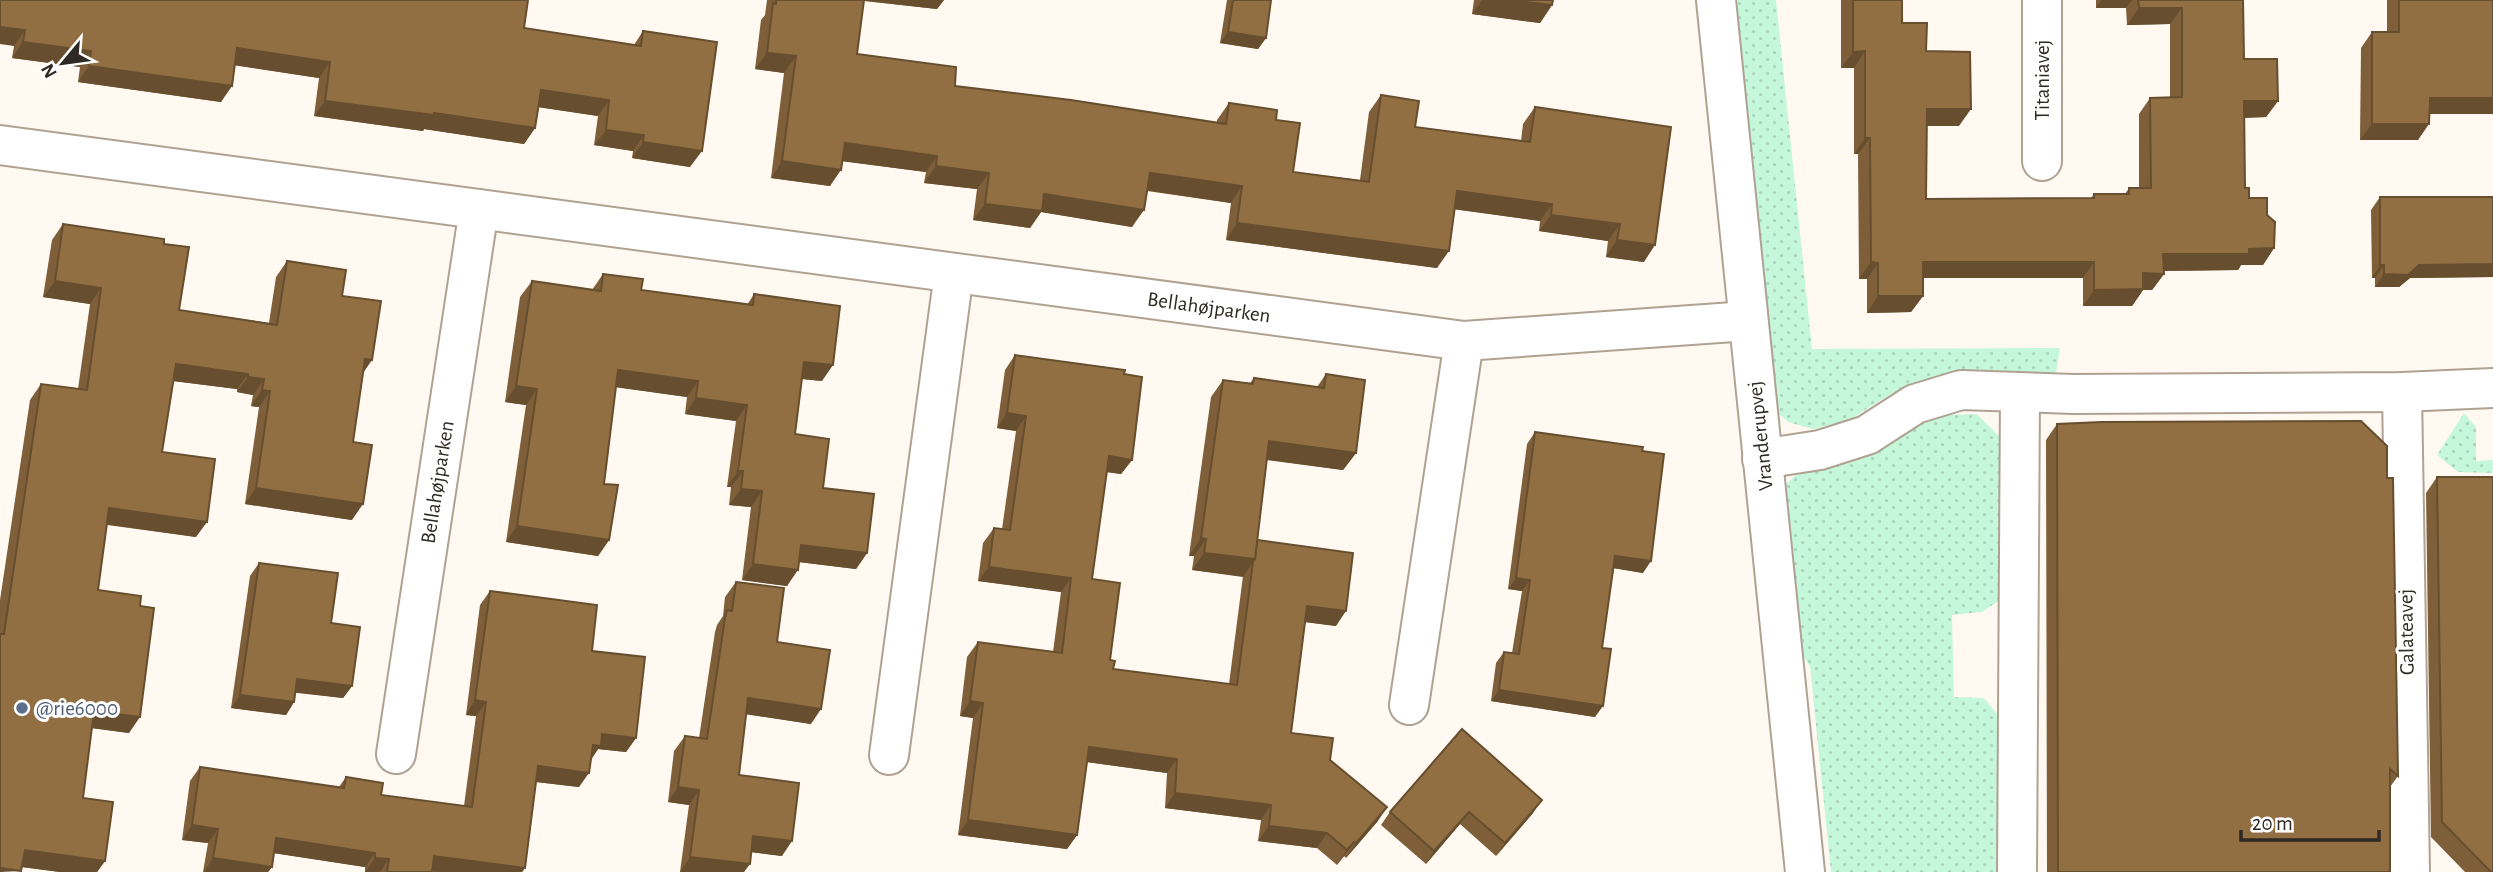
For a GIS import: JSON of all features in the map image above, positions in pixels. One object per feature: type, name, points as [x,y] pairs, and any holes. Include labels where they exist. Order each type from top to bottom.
[{"type":"street","name":"Vranderupvej","points":[[1716,0],[1805,872]]},
{"type":"street","name":"Titaniavej","points":[[2042,0],[2042,161]]},
{"type":"street","name":"Bellahøjparken","points":[[0,145],[1464,341],[1748,321]]},
{"type":"street","name":"Bellahøjparken","points":[[396,754],[479,209]]},
{"type":"street","points":[[889,755],[954,273]]},
{"type":"street","points":[[1409,705],[1464,341]]},
{"type":"street","points":[[1762,459],[1820,450],[1867,435],[1915,404],[1961,390],[2020,393],[2402,392],[2493,388]]},
{"type":"street","name":"Galateavej","points":[[2402,392],[2410,872]]},
{"type":"street","points":[[2017,872],[2020,393]]},
{"type":"green space","points":[[1736,0],[1776,0],[1812,349],[2060,348],[2056,374],[1925,382],[1891,394],[1849,420],[1813,429],[1788,422],[1777,412]]},
{"type":"green space","points":[[2464,413],[2476,427],[2476,461],[2493,460],[2493,473],[2458,472],[2437,455]]},
{"type":"green space","points":[[1977,414],[2001,438],[2000,600],[1982,612],[1952,615],[1954,697],[1984,698],[1998,715],[2000,872],[1831,872],[1810,667],[1800,650],[1782,488],[1800,471],[1943,415]]},
{"type":"building","points":[[0,0],[528,0],[524,28],[641,46],[643,31],[717,42],[702,151],[643,142],[644,135],[606,130],[609,100],[541,90],[535,128],[325,101],[330,62],[237,48],[232,86],[89,66],[91,51],[23,42],[25,30],[0,27]]},
{"type":"building","points":[[776,0],[864,0],[857,54],[956,67],[955,86],[1071,100],[1226,124],[1229,103],[1277,110],[1276,120],[1300,123],[1293,172],[1369,182],[1381,95],[1419,101],[1415,127],[1530,142],[1535,107],[1671,127],[1655,245],[1617,240],[1620,224],[1551,215],[1552,204],[1457,191],[1449,251],[1237,223],[1242,186],[1150,173],[1144,210],[1044,194],[1042,211],[985,204],[989,173],[936,166],[937,156],[845,143],[841,170],[782,161],[796,56],[767,53],[773,3],[776,4]]},
{"type":"building","points":[[1233,0],[1271,0],[1266,38],[1228,32]]},
{"type":"building","points":[[1509,0],[1553,0],[1552,5]]},
{"type":"building","points":[[1853,0],[1902,0],[1902,23],[1927,23],[1926,51],[1970,52],[1971,109],[1927,109],[1926,199],[2094,198],[2094,194],[2129,194],[2129,188],[2151,188],[2150,98],[2182,97],[2182,8],[2139,8],[2138,0],[2243,0],[2244,59],[2277,59],[2278,101],[2244,101],[2245,188],[2249,188],[2249,198],[2267,198],[2267,215],[2275,222],[2274,248],[2249,249],[2249,254],[2163,254],[2164,274],[2143,273],[2143,289],[2094,290],[2094,262],[1923,262],[1923,296],[1878,296],[1878,263],[1871,262],[1870,138],[1865,138],[1865,51],[1853,52]]},
{"type":"building","points":[[2399,0],[2493,0],[2493,98],[2430,98],[2429,124],[2372,124],[2372,32],[2399,32]]},
{"type":"building","points":[[2380,197],[2493,197],[2493,264],[2419,265],[2408,275],[2384,274],[2384,265],[2380,265]]},
{"type":"building","points":[[63,224],[164,239],[164,244],[189,247],[179,310],[277,325],[287,261],[346,270],[342,296],[381,301],[372,360],[365,359],[353,442],[372,445],[363,504],[256,488],[270,391],[262,390],[264,379],[248,377],[248,374],[176,364],[162,452],[215,459],[207,522],[109,508],[98,590],[141,596],[140,606],[154,608],[140,717],[94,711],[83,798],[113,802],[105,861],[25,850],[21,871],[0,868],[0,634],[4,634],[41,384],[87,390],[101,288],[55,281]]},
{"type":"building","points":[[603,274],[643,279],[641,290],[753,305],[754,294],[840,306],[833,365],[804,362],[795,434],[829,439],[823,488],[874,494],[867,553],[801,545],[798,570],[753,564],[762,491],[741,489],[743,471],[738,471],[747,405],[696,398],[698,381],[618,370],[604,484],[618,485],[609,540],[517,526],[537,389],[516,386],[532,281],[601,291]]},
{"type":"building","points":[[1015,355],[1125,370],[1124,374],[1142,377],[1132,460],[1109,456],[1092,579],[1120,583],[1110,660],[1115,661],[1113,669],[1237,685],[1257,540],[1353,553],[1346,611],[1307,606],[1291,733],[1333,738],[1330,760],[1387,807],[1347,850],[1327,833],[1269,826],[1271,805],[1175,793],[1177,759],[1089,747],[1077,835],[968,820],[983,703],[970,701],[978,642],[1062,653],[1071,578],[989,567],[994,528],[1010,530],[1026,416],[1007,413]]},
{"type":"building","points":[[1326,374],[1365,380],[1356,453],[1269,441],[1255,559],[1204,553],[1206,539],[1201,538],[1223,380],[1253,384],[1254,378],[1324,388]]},
{"type":"building","points":[[2361,421],[2387,446],[2387,478],[2393,478],[2398,776],[2390,769],[2390,872],[2058,872],[2057,424]]},
{"type":"building","points":[[1535,432],[1643,447],[1642,451],[1664,454],[1651,561],[1615,556],[1602,648],[1611,649],[1603,706],[1499,690],[1504,652],[1519,654],[1530,580],[1516,578]]},
{"type":"building","points":[[2437,477],[2493,477],[2493,872],[2442,822]]},
{"type":"building","points":[[259,563],[338,573],[331,623],[360,627],[352,686],[297,679],[294,702],[240,695]]},
{"type":"building","points":[[736,582],[784,588],[777,642],[830,650],[821,709],[748,698],[739,775],[799,783],[792,841],[753,836],[750,864],[690,857],[699,790],[678,787],[685,736],[707,739],[725,618],[727,610],[732,611]]},
{"type":"building","points":[[490,591],[597,605],[592,651],[645,657],[636,738],[602,734],[601,746],[593,745],[589,773],[538,766],[525,868],[434,856],[432,872],[387,872],[389,859],[375,858],[375,853],[276,838],[272,867],[213,858],[218,829],[192,825],[200,767],[344,788],[346,777],[383,783],[381,795],[472,807],[486,702],[475,700]]},
{"type":"building","points":[[1462,729],[1542,800],[1505,843],[1469,812],[1434,851],[1390,812]]},
{"type":"place","name":"@rie6000","points":[[22,708]]}]
